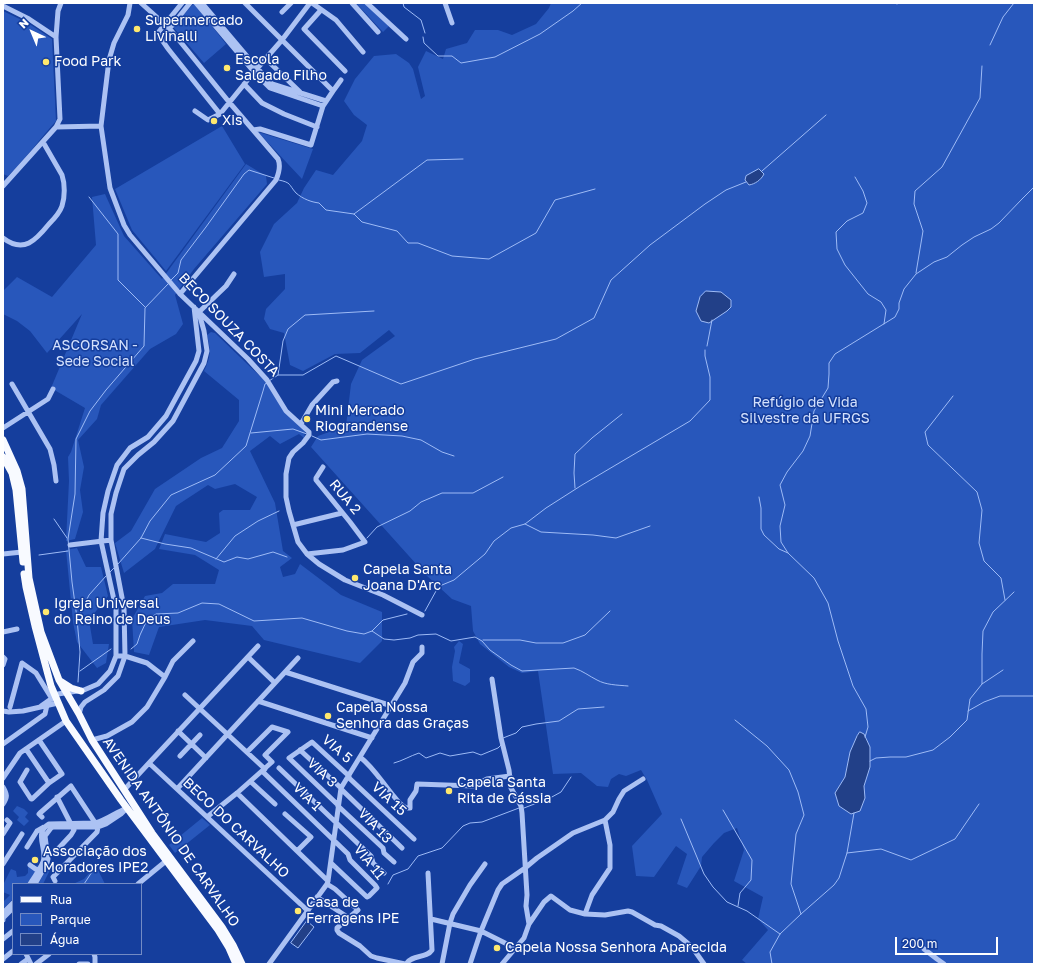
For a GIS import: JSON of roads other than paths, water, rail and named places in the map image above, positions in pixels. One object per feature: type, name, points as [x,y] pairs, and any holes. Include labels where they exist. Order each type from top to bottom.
[{"type":"main road","name":"AVENIDA ANTÔNIO DE CARVALHO","points":[[3,440],[17,471],[22,489],[29,578],[41,632],[59,680],[92,740],[124,790],[130,806],[166,861],[218,930],[229,948],[236,964]]},
{"type":"main road","name":"AVENIDA ANTÔNIO DE CARVALHO","points":[[3,457],[12,473],[16,490],[26,587],[55,700],[74,734],[118,795],[130,806],[222,927],[242,964]]},
{"type":"main road","points":[[59,680],[71,688],[84,690]]},
{"type":"main road","points":[[55,700],[66,693]]},
{"type":"main road","points":[[74,734],[80,733],[85,727]]},
{"type":"main road","points":[[118,795],[124,790]]},
{"type":"street","points":[[4,183],[43,142],[56,127],[60,119],[56,37],[60,3]]},
{"type":"street","name":"BECO SOUZA COSTA","points":[[130,3],[128,15],[114,43],[109,60],[101,126],[110,188],[124,225],[130,235],[180,294],[248,359],[267,380],[286,411],[301,424]]},
{"type":"street","points":[[141,3],[170,29],[229,102],[278,159],[280,167],[276,180],[180,294]]},
{"type":"street","points":[[182,3],[157,34],[162,38],[169,50],[220,114]]},
{"type":"street","points":[[162,38],[190,3]]},
{"type":"street","points":[[196,3],[256,70],[272,84],[300,93],[325,104]]},
{"type":"street","points":[[202,3],[270,88],[325,104]]},
{"type":"street","points":[[245,3],[333,91]]},
{"type":"street","points":[[282,12],[292,3],[296,3]]},
{"type":"street","points":[[195,110],[208,120],[220,114],[311,3],[330,14],[363,52]]},
{"type":"street","points":[[352,3],[378,32]]},
{"type":"street","points":[[367,3],[406,39]]},
{"type":"street","points":[[445,3],[452,23]]},
{"type":"street","points":[[3,6],[29,19],[56,37]]},
{"type":"street","points":[[321,10],[304,29],[345,71]]},
{"type":"street","points":[[266,59],[300,93]]},
{"type":"street","points":[[254,130],[260,129],[311,145],[325,104],[341,80]]},
{"type":"street","points":[[244,84],[262,103],[284,114],[317,126]]},
{"type":"street","points":[[56,127],[101,126]]},
{"type":"street","points":[[3,238],[16,245],[29,244],[34,241],[61,208],[64,180],[43,142]]},
{"type":"street","points":[[78,714],[85,702],[104,690],[118,676],[125,656],[124,608],[110,540],[111,514],[124,469],[134,458],[154,442],[173,421],[204,363],[207,351],[199,312],[226,286],[234,274]]},
{"type":"street","points":[[66,693],[84,690],[98,684],[110,671],[116,656],[116,610],[101,541],[103,514],[108,491],[117,465],[130,448],[148,437],[166,416],[196,361],[199,351],[194,307]]},
{"type":"street","points":[[337,381],[333,382],[312,405],[301,424],[309,432],[309,435],[289,458],[286,474],[286,497],[298,542],[307,554],[319,564],[345,580],[383,595],[422,615]]},
{"type":"street","points":[[12,384],[50,449],[56,481]]},
{"type":"street","points":[[3,428],[48,399],[53,389]]},
{"type":"street","points":[[148,437],[154,442]]},
{"type":"street","name":"RUA 2","points":[[307,554],[343,550],[365,542],[316,480],[323,467]]},
{"type":"street","points":[[108,491],[116,493]]},
{"type":"street","points":[[293,525],[342,513]]},
{"type":"street","points":[[70,545],[110,540]]},
{"type":"street","points":[[3,554],[22,552]]},
{"type":"street","points":[[3,632],[17,629]]},
{"type":"street","points":[[92,740],[107,736],[132,722],[147,707],[173,661],[193,641]]},
{"type":"street","points":[[124,790],[258,646]]},
{"type":"street","points":[[269,964],[328,882],[341,789],[406,683],[413,662],[422,653],[422,648]]},
{"type":"street","points":[[116,656],[125,656],[147,663],[165,677]]},
{"type":"street","points":[[3,657],[3,665]]},
{"type":"street","points":[[248,657],[275,683]]},
{"type":"street","points":[[177,789],[298,658]]},
{"type":"street","points":[[3,711],[23,711],[55,700],[36,673],[22,663],[10,707]]},
{"type":"street","points":[[285,672],[392,706]]},
{"type":"street","points":[[492,679],[501,738],[508,764],[511,788],[522,813],[527,895],[526,906],[529,924]]},
{"type":"street","points":[[84,690],[93,697]]},
{"type":"street","name":"VIA 1","points":[[184,695],[247,752],[334,840]]},
{"type":"street","points":[[258,701],[372,738]]},
{"type":"street","points":[[3,744],[45,714],[47,704]]},
{"type":"street","points":[[3,778],[18,756],[66,721]]},
{"type":"street","points":[[207,817],[237,794],[272,762],[265,756],[288,732],[272,727],[247,752]]},
{"type":"street","points":[[178,731],[206,758]]},
{"type":"street","points":[[180,756],[200,735]]},
{"type":"street","points":[[28,770],[20,782],[32,799],[49,783],[62,774],[39,740]]},
{"type":"street","name":"VIA 5","points":[[289,758],[313,742],[349,776]]},
{"type":"street","points":[[26,749],[49,783]]},
{"type":"street","points":[[300,750],[402,848]]},
{"type":"street","points":[[360,757],[368,763],[403,807],[406,808],[410,808],[410,800],[416,791],[417,784],[474,786],[487,779],[510,776]]},
{"type":"street","name":"VIA 3","points":[[289,758],[338,805]]},
{"type":"street","name":"BECO DO CARVALHO","points":[[149,763],[308,911]]},
{"type":"street","points":[[279,768],[371,856],[373,862],[384,873]]},
{"type":"street","name":"VIA 15","points":[[349,776],[414,839]]},
{"type":"street","points":[[470,964],[481,931],[498,890],[502,884],[573,833],[605,820],[613,812],[624,791],[643,779]]},
{"type":"street","points":[[251,782],[275,804]]},
{"type":"street","points":[[42,817],[39,814],[40,812],[71,786],[97,825],[97,832],[53,876],[55,881]]},
{"type":"street","points":[[3,787],[7,796],[3,804]]},
{"type":"street","points":[[237,794],[358,910],[337,928],[337,930],[339,933],[360,946],[371,956],[406,964],[410,959],[428,954],[432,950],[428,873]]},
{"type":"street","points":[[57,797],[72,825],[74,832],[57,850]]},
{"type":"street","name":"VIA 13","points":[[338,805],[383,848],[384,853],[394,862]]},
{"type":"street","points":[[27,847],[37,831],[48,827],[106,824],[130,806]]},
{"type":"street","points":[[285,814],[310,837],[298,851]]},
{"type":"street","points":[[3,834],[10,823],[7,820]]},
{"type":"street","points":[[585,914],[592,896],[610,868],[610,845],[605,820]]},
{"type":"street","points":[[31,883],[47,863],[48,859],[45,836],[48,827]]},
{"type":"street","points":[[3,864],[22,834]]},
{"type":"street","name":"VIA 11","points":[[331,863],[367,896],[376,888],[375,885],[350,860],[348,854],[334,840]]},
{"type":"street","points":[[139,883],[166,861]]},
{"type":"street","points":[[442,964],[453,914],[470,885],[485,864]]},
{"type":"street","points":[[30,865],[40,872]]},
{"type":"street","points":[[35,883],[40,872]]},
{"type":"street","points":[[502,964],[524,938],[529,924],[544,902],[551,896],[570,910],[585,914],[605,915],[628,911],[632,912],[679,936],[692,948],[704,964]]},
{"type":"street","points":[[317,897],[349,918]]},
{"type":"street","points":[[3,913],[12,904]]},
{"type":"street","points":[[3,918],[12,909]]},
{"type":"street","points":[[431,919],[481,931],[515,948]]},
{"type":"street","points":[[3,939],[12,932]]},
{"type":"street","points":[[924,950],[944,964]]},
{"type":"street","points":[[3,959],[12,952]]},
{"type":"street","points":[[36,964],[47,955]]},
{"type":"street","points":[[21,964],[28,959]]},
{"type":"street","points":[[79,964],[88,964]]},
{"type":"water","points":[[759,169],[764,174],[763,176],[758,181],[749,185],[745,180],[746,176]]},
{"type":"water","points":[[706,291],[721,292],[731,300],[731,307],[709,323],[701,321],[696,311],[700,297]]},
{"type":"water","points":[[860,732],[864,734],[870,747],[870,767],[864,786],[865,798],[860,811],[851,814],[839,806],[835,793],[845,777],[850,752]]},
{"type":"water","points":[[307,921],[314,927],[298,948],[291,943]]},
{"type":"waterway","points":[[403,3],[404,7],[421,20],[425,33]]},
{"type":"waterway","points":[[423,37],[424,43],[438,56],[452,56],[461,63],[495,57],[540,34],[582,3]]},
{"type":"waterway","points":[[990,45],[1003,17],[1014,3]]},
{"type":"waterway","points":[[916,273],[923,231],[914,204],[915,191],[942,167],[980,98],[982,66]]},
{"type":"waterway","points":[[762,171],[826,115]]},
{"type":"waterway","points":[[354,214],[427,160],[463,159]]},
{"type":"waterway","points":[[171,280],[178,273],[181,260],[244,174],[249,170],[274,178]]},
{"type":"waterway","points":[[855,177],[863,191],[867,203],[863,213],[847,221],[836,232],[837,249],[845,265],[868,294],[881,302],[886,310],[884,324]]},
{"type":"waterway","points":[[279,180],[288,183],[296,193],[307,200],[319,203],[326,210],[354,214],[362,222],[397,231],[408,243],[418,243],[452,256],[489,259],[536,233],[555,200],[595,189]]},
{"type":"waterway","points":[[269,381],[278,375],[303,375],[336,356],[401,384],[475,359],[556,339],[594,318],[611,280],[650,245],[726,190],[746,182]]},
{"type":"waterway","points":[[865,737],[868,727],[866,709],[853,686],[838,641],[828,603],[814,578],[788,553],[781,542],[780,526],[785,505],[780,485],[787,472],[803,451],[810,436],[814,411],[828,388],[829,363],[835,354],[895,317],[899,309],[899,303],[904,289],[916,274],[934,262],[947,257],[974,237],[991,229],[999,223],[1034,187]]},
{"type":"waterway","points":[[89,197],[118,234],[118,280],[145,307]]},
{"type":"waterway","points":[[77,618],[68,539],[75,494],[76,439],[90,411],[144,346],[145,308],[168,284]]},
{"type":"waterway","points":[[278,375],[283,341],[288,329],[305,315],[374,311]]},
{"type":"waterway","points":[[707,346],[712,320]]},
{"type":"waterway","points":[[425,611],[436,591],[442,585],[454,580],[485,554],[494,541],[511,528],[525,524],[546,508],[582,485],[690,421],[710,400],[710,377],[705,350]]},
{"type":"waterway","points":[[118,564],[141,538],[150,521],[171,495],[215,475],[246,446],[265,384],[267,383]]},
{"type":"waterway","points":[[953,396],[925,432],[928,445],[977,492],[982,510],[979,543],[984,561],[1001,578],[1005,600]]},
{"type":"waterway","points":[[575,488],[575,454],[622,414]]},
{"type":"waterway","points":[[251,433],[293,429],[307,434]]},
{"type":"waterway","points":[[312,436],[321,440],[367,434],[402,436],[421,440],[442,452],[454,456]]},
{"type":"waterway","points":[[367,538],[377,527],[410,511],[421,502],[442,493],[473,493],[503,477]]},
{"type":"waterway","points":[[759,497],[761,508],[761,529],[764,535],[779,549],[788,553]]},
{"type":"waterway","points":[[216,559],[235,536],[258,521],[279,511]]},
{"type":"waterway","points":[[54,519],[67,538]]},
{"type":"waterway","points":[[525,524],[541,532],[616,538],[650,526]]},
{"type":"waterway","points":[[141,538],[191,548],[224,562],[237,557],[248,559],[273,552],[287,557]]},
{"type":"waterway","points":[[39,555],[68,551]]},
{"type":"waterway","points":[[110,572],[114,568]]},
{"type":"waterway","points":[[78,682],[80,652],[77,619],[89,595],[106,576]]},
{"type":"waterway","points":[[870,761],[876,758],[906,757],[933,750],[950,737],[967,720],[970,699],[982,684],[983,631],[993,612],[1014,592]]},
{"type":"waterway","points":[[131,649],[137,644],[147,620],[156,614],[178,613],[202,603],[219,604],[254,621],[302,618],[347,631],[364,634],[372,631],[384,639],[394,640],[410,638],[418,635],[436,634],[451,641],[475,637],[482,641],[490,650],[522,671],[574,668],[604,683],[628,686]]},
{"type":"waterway","points":[[483,640],[520,640],[536,643],[563,643],[585,635],[610,611]]},
{"type":"waterway","points":[[372,631],[383,620],[407,614]]},
{"type":"waterway","points":[[80,671],[111,649]]},
{"type":"waterway","points":[[982,684],[1003,670]]},
{"type":"waterway","points":[[968,711],[984,702],[1000,696],[1034,696]]},
{"type":"waterway","points":[[503,738],[516,733],[522,727],[559,721],[578,709],[604,707]]},
{"type":"waterway","points":[[735,720],[767,746],[789,770],[798,792],[804,815],[796,834],[791,884],[801,914]]},
{"type":"waterway","points":[[394,763],[419,753],[426,758],[440,753],[450,756],[473,752],[481,755],[498,748],[501,745]]},
{"type":"waterway","points":[[524,808],[561,792],[571,777]]},
{"type":"waterway","points":[[847,853],[881,849],[911,860],[955,839],[979,804]]},
{"type":"waterway","points":[[388,884],[393,875],[408,869],[418,856],[442,848],[463,826],[470,823],[482,822],[519,808]]},
{"type":"waterway","points":[[723,810],[752,860],[751,880],[740,893],[738,906]]},
{"type":"waterway","points":[[772,964],[770,952],[780,934],[834,885],[839,878],[847,853],[854,813]]},
{"type":"waterway","points":[[681,819],[704,874],[713,887],[727,902],[747,911],[780,934]]},
{"type":"waterway","points":[[85,883],[94,869]]},
{"type":"place","name":"Supermercado Livinalli","points":[[137,29]]},
{"type":"place","name":"Food Park","points":[[46,62]]},
{"type":"place","name":"Escola Salgado Filho","points":[[227,68]]},
{"type":"place","name":"Xis","points":[[214,121]]},
{"type":"place","name":"Mini Mercado Riograndense","points":[[307,419]]},
{"type":"place","name":"Capela Santa Joana D'Arc","points":[[355,578]]},
{"type":"place","name":"Igreja Universal do Reino de Deus","points":[[46,612]]},
{"type":"place","name":"Capela Nossa Senhora das Graças","points":[[328,716]]},
{"type":"place","name":"Capela Santa Rita de Cássia","points":[[449,791]]},
{"type":"place","name":"Associação dos Moradores IPE2","points":[[35,860]]},
{"type":"place","name":"Casa de Ferragens IPE","points":[[298,911]]},
{"type":"place","name":"Capela Nossa Senhora Aparecida","points":[[497,948]]},
{"type":"park label","name":"ASCORSAN - Sede Social","points":[[95,354]]},
{"type":"park label","name":"Refúgio de Vida Silvestre da UFRGS","points":[[805,412]]}]
